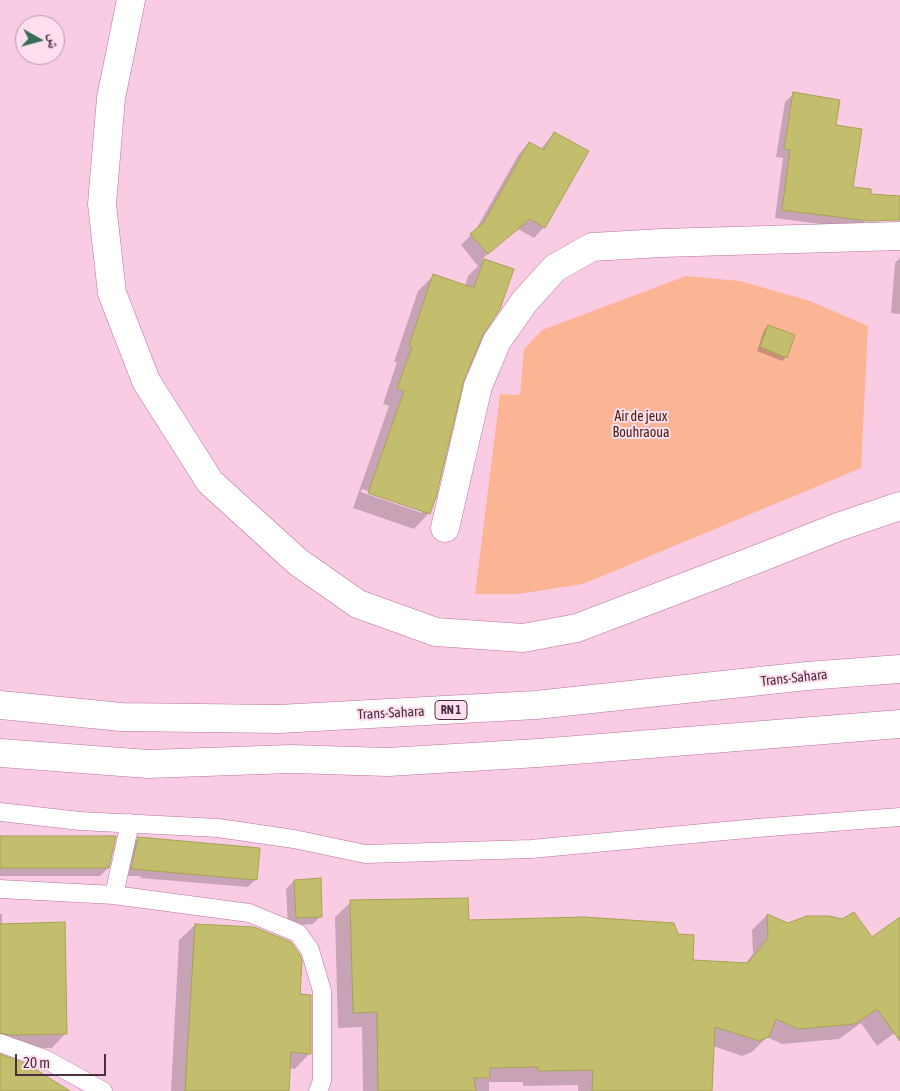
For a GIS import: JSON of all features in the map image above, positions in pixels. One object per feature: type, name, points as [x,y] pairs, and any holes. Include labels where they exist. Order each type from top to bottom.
[{"type":"main road","points":[[131,0],[111,98],[102,204],[112,293],[146,381],[210,482],[298,562],[358,604],[436,632],[523,638],[577,628],[838,527],[900,506]]},
{"type":"main road","points":[[445,528],[478,386],[497,341],[525,301],[555,268],[592,247],[900,236]]},
{"type":"main road","name":"Trans-Sahara","points":[[0,706],[122,717],[279,719],[536,706],[807,676],[900,668]]},
{"type":"main road","points":[[0,753],[148,764],[291,759],[388,762],[538,753],[900,724]]},
{"type":"lane","points":[[0,812],[80,820],[218,828],[294,839],[365,854],[531,849],[900,817]]},
{"type":"lane","points":[[114,895],[130,823]]},
{"type":"lane","points":[[0,889],[114,895],[249,913],[298,933],[310,950],[322,991],[322,1081],[318,1091]]},
{"type":"lane","points":[[0,1043],[45,1059],[103,1091]]},
{"type":"green space","name":"Air de jeux Bouhraoua","points":[[686,276],[740,281],[810,301],[868,326],[861,468],[583,584],[518,594],[475,594],[500,394],[520,395],[524,349],[542,330]]},
{"type":"building","points":[[793,92],[840,100],[836,125],[862,129],[853,187],[871,189],[871,194],[900,196],[900,220],[869,221],[782,210],[790,150],[784,149]]},
{"type":"building","points":[[554,132],[589,151],[545,228],[530,219],[488,254],[470,234],[484,222],[529,142],[544,150]]},
{"type":"building","points":[[484,259],[514,269],[500,309],[483,335],[464,380],[436,497],[430,514],[368,493],[404,391],[397,388],[412,347],[409,346],[433,274],[474,288]]},
{"type":"building","points":[[768,325],[795,335],[787,358],[760,347]]},
{"type":"building","points":[[0,836],[116,836],[109,868],[0,868]]},
{"type":"building","points":[[138,837],[260,848],[257,880],[131,869]]},
{"type":"building","points":[[321,878],[322,917],[296,918],[294,880]]},
{"type":"building","points":[[468,898],[469,920],[584,917],[674,923],[678,934],[694,935],[693,960],[748,963],[768,938],[767,914],[788,923],[807,916],[829,916],[842,919],[854,912],[872,937],[900,917],[900,1041],[877,1009],[855,1024],[798,1029],[776,1019],[769,1037],[759,1041],[715,1027],[712,1091],[592,1091],[593,1070],[538,1071],[538,1067],[490,1068],[490,1078],[474,1078],[476,1091],[378,1091],[377,1012],[353,1013],[350,900]]},
{"type":"building","points":[[65,922],[67,1034],[10,1035],[0,1033],[0,924]]},
{"type":"building","points":[[195,924],[254,927],[291,942],[300,955],[302,961],[300,994],[311,995],[311,1054],[291,1052],[289,1091],[185,1091]]},
{"type":"building","points":[[0,1054],[27,1064],[70,1091],[0,1091]]}]
